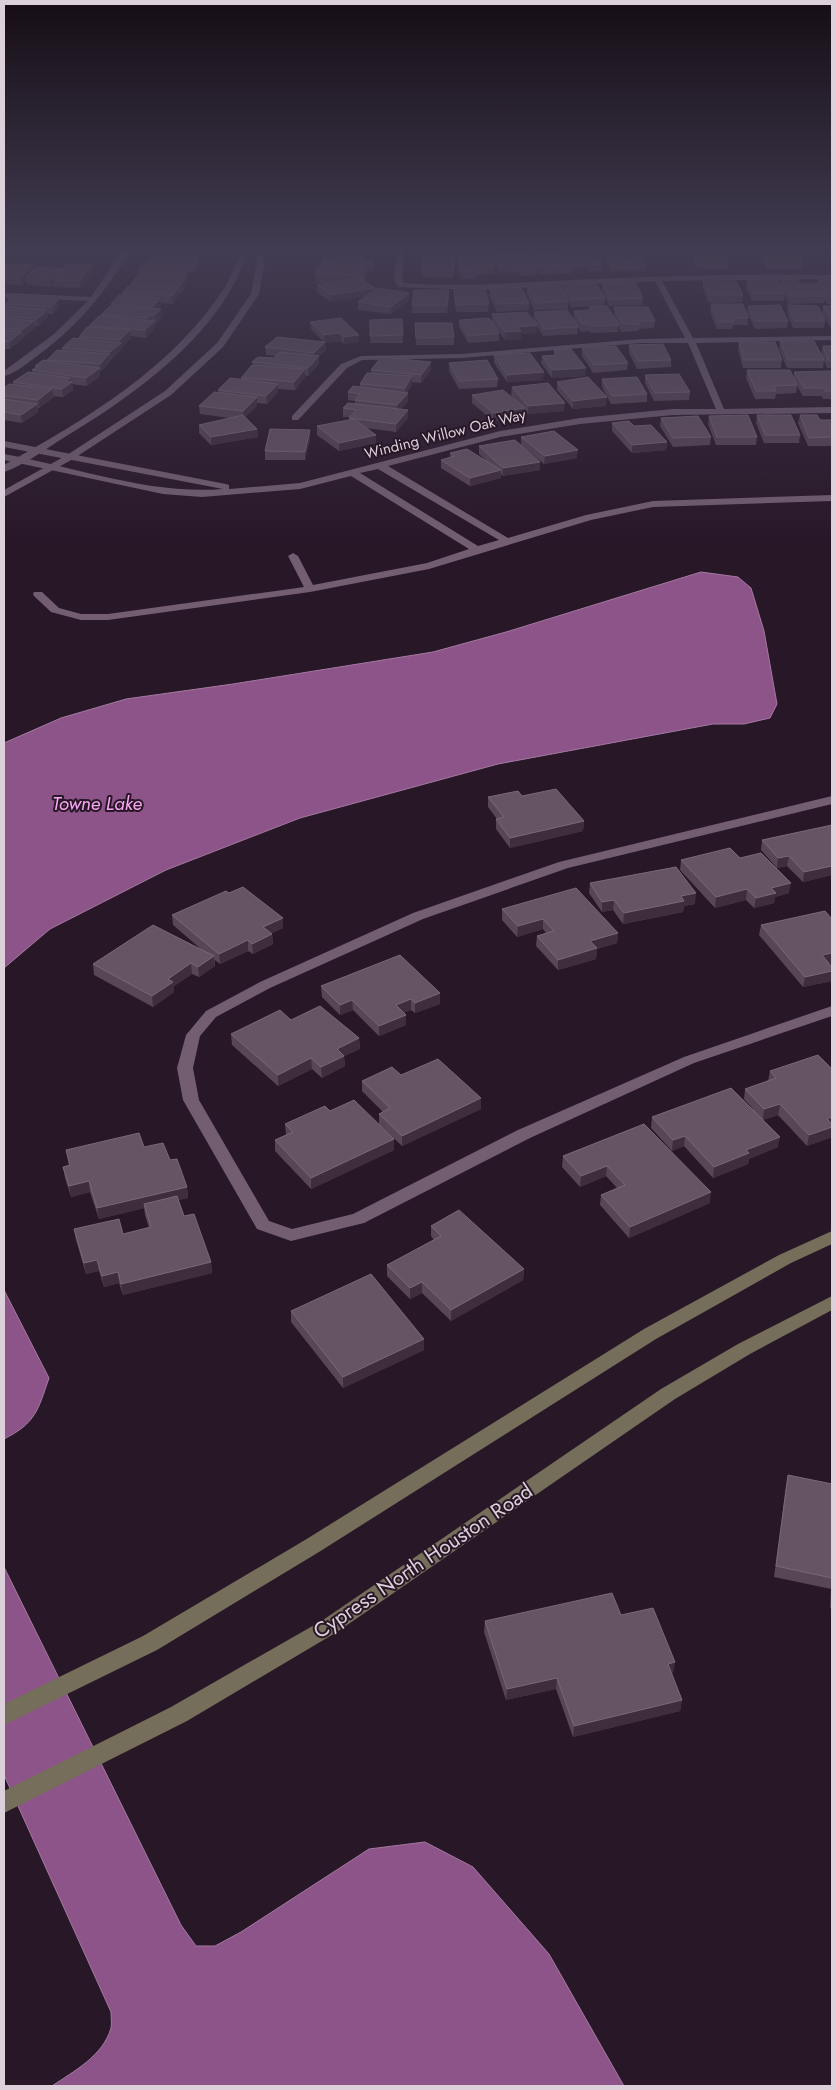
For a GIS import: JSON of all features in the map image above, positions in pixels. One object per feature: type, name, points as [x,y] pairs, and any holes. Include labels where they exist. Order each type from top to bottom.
[{"type":"main road","points":[[4,1715],[150,1643],[312,1546],[650,1334],[767,1268],[832,1237]]},
{"type":"main road","name":"Cypress North Houston Road","points":[[4,1802],[179,1714],[330,1626],[668,1394],[744,1348],[832,1302]]},
{"type":"street","points":[[4,374],[42,347]]},
{"type":"street","points":[[4,470],[107,406],[147,377],[180,347]]},
{"type":"street","points":[[4,494],[70,458],[168,393],[218,347]]},
{"type":"street","points":[[294,418],[344,366],[361,358],[442,357],[556,347]]},
{"type":"street","points":[[693,347],[721,411]]},
{"type":"street","name":"Winding Willow Oak Way","points":[[4,457],[52,469],[163,491],[202,494],[300,486],[500,434],[580,421],[673,412],[832,410]]},
{"type":"street","name":"Winding Willow Oak Way","points":[[4,444],[246,491]]},
{"type":"street","points":[[379,465],[506,541]]},
{"type":"street","points":[[352,472],[477,550]]},
{"type":"street","points":[[38,594],[55,610],[81,617],[108,617],[310,589],[429,566],[590,517],[653,504],[832,498]]},
{"type":"street","points":[[293,556],[310,589]]},
{"type":"street","points":[[832,800],[564,864],[418,916],[264,985],[211,1014],[193,1035],[186,1068],[192,1100],[263,1225],[291,1235],[358,1219],[524,1134],[688,1060],[832,1011]]},
{"type":"water","name":"Towne Lake","points":[[701,572],[738,577],[751,588],[764,631],[777,704],[770,718],[744,724],[713,724],[498,764],[300,818],[166,870],[50,929],[4,968],[4,743],[61,718],[126,699],[433,652],[506,632]]},
{"type":"water","points":[[4,1290],[49,1378],[34,1415],[23,1427],[4,1439]]},
{"type":"water","points":[[4,1567],[181,1925],[196,1946],[215,1946],[241,1932],[369,1849],[425,1842],[473,1867],[549,1954],[624,2086],[52,2086],[87,2062],[102,2047],[111,2028],[111,2012],[4,1775]]},
{"type":"building","points":[[64,347],[117,347],[110,352],[62,348]]},
{"type":"building","points":[[266,347],[320,347],[314,353]]},
{"type":"building","points":[[616,347],[628,363],[594,365],[582,348]]},
{"type":"building","points":[[630,347],[664,347],[671,360],[638,361]]},
{"type":"building","points":[[740,347],[777,347],[782,360],[744,360]]},
{"type":"building","points":[[782,347],[817,347],[824,360],[788,360]]},
{"type":"building","points":[[823,347],[832,347],[832,361],[828,360]]},
{"type":"building","points":[[571,349],[586,368],[552,370],[542,356],[557,355],[554,350]]},
{"type":"building","points":[[57,350],[109,354],[100,364],[47,360]]},
{"type":"building","points":[[280,352],[319,356],[308,368],[252,362],[258,357],[274,358]]},
{"type":"building","points":[[530,353],[544,372],[507,375],[494,355]]},
{"type":"building","points":[[381,357],[431,362],[421,375],[371,370]]},
{"type":"building","points":[[43,360],[100,368],[86,378],[32,370],[39,366],[35,366]]},
{"type":"building","points":[[487,360],[498,379],[459,381],[449,363]]},
{"type":"building","points":[[252,365],[305,369],[294,382],[241,378]]},
{"type":"building","points":[[747,370],[790,370],[797,385],[773,386],[776,391],[756,391]]},
{"type":"building","points":[[831,371],[832,391],[825,391],[823,388],[804,388],[794,372]]},
{"type":"building","points":[[28,372],[70,378],[66,381],[72,382],[62,389],[13,382]]},
{"type":"building","points":[[367,373],[412,376],[405,388],[360,384]]},
{"type":"building","points":[[679,374],[690,392],[655,393],[645,375]]},
{"type":"building","points":[[588,377],[607,397],[573,401],[557,382]]},
{"type":"building","points":[[637,377],[647,394],[612,396],[602,379]]},
{"type":"building","points":[[230,378],[278,384],[266,396],[218,390]]},
{"type":"building","points":[[548,383],[565,403],[528,406],[512,387]]},
{"type":"building","points":[[9,384],[52,389],[38,400],[4,396],[4,388]]},
{"type":"building","points":[[353,386],[408,393],[397,405],[355,400],[360,394],[348,392]]},
{"type":"building","points":[[503,390],[525,408],[493,413],[472,395]]},
{"type":"building","points":[[214,392],[257,397],[243,411],[199,406]]},
{"type":"building","points":[[4,399],[37,404],[21,415],[4,412]]},
{"type":"building","points":[[348,403],[408,410],[396,424],[349,418],[356,410],[343,408]]},
{"type":"building","points":[[243,415],[257,429],[211,437],[199,425]]},
{"type":"building","points":[[748,415],[757,437],[717,437],[709,416]]},
{"type":"building","points":[[757,415],[791,415],[800,435],[765,435]]},
{"type":"building","points":[[800,415],[817,415],[820,420],[832,420],[832,437],[809,438]]},
{"type":"building","points":[[698,416],[711,437],[673,438],[661,418]]},
{"type":"building","points":[[354,419],[376,435],[339,443],[317,426]]},
{"type":"building","points":[[629,421],[634,426],[651,425],[667,442],[632,445],[612,423]]},
{"type":"building","points":[[270,429],[310,430],[305,452],[265,451]]},
{"type":"building","points":[[554,431],[578,450],[545,456],[521,437]]},
{"type":"building","points":[[515,440],[540,462],[503,468],[479,446]]},
{"type":"building","points":[[467,449],[501,470],[470,478],[441,460],[455,456],[450,453]]},
{"type":"building","points":[[556,789],[584,821],[510,838],[496,819],[504,817],[488,797],[518,791],[522,796]]},
{"type":"building","points":[[832,825],[832,866],[804,872],[789,856],[778,858],[762,840]]},
{"type":"building","points":[[730,848],[740,858],[761,853],[791,883],[771,888],[776,893],[756,898],[747,889],[716,897],[681,860]]},
{"type":"building","points":[[676,867],[696,893],[681,896],[684,901],[624,913],[614,900],[602,902],[590,883]]},
{"type":"building","points":[[243,887],[283,918],[263,927],[272,934],[252,944],[248,940],[219,954],[172,915],[226,891],[229,893]]},
{"type":"building","points":[[576,888],[618,933],[590,941],[597,948],[558,960],[537,936],[554,931],[543,919],[518,926],[502,909]]},
{"type":"building","points":[[825,911],[832,919],[832,953],[822,955],[832,967],[832,971],[805,977],[761,925]]},
{"type":"building","points":[[153,925],[214,956],[198,967],[191,963],[168,979],[173,982],[152,996],[93,964]]},
{"type":"building","points":[[400,955],[440,993],[415,1003],[411,999],[396,1005],[406,1015],[379,1026],[352,1000],[340,1005],[321,986]]},
{"type":"building","points":[[320,1006],[359,1038],[337,1049],[344,1056],[321,1067],[311,1058],[278,1075],[231,1034],[280,1010],[291,1020]]},
{"type":"building","points":[[818,1055],[832,1069],[832,1117],[827,1119],[832,1124],[832,1127],[809,1135],[780,1104],[764,1109],[745,1089],[776,1078],[770,1071]]},
{"type":"building","points":[[438,1059],[481,1098],[402,1136],[379,1114],[390,1108],[362,1081],[392,1067],[401,1075]]},
{"type":"building","points":[[731,1088],[780,1137],[746,1150],[749,1153],[714,1167],[685,1136],[673,1140],[652,1117]]},
{"type":"building","points":[[354,1100],[394,1139],[311,1178],[275,1140],[293,1132],[285,1124],[325,1106],[330,1111]]},
{"type":"building","points":[[644,1124],[711,1192],[630,1227],[601,1195],[625,1185],[607,1166],[581,1176],[563,1156]]},
{"type":"building","points":[[139,1133],[144,1147],[163,1143],[170,1160],[177,1159],[187,1187],[97,1208],[89,1181],[69,1186],[63,1167],[70,1165],[66,1150]]},
{"type":"building","points":[[177,1196],[184,1216],[194,1214],[211,1262],[121,1284],[118,1272],[102,1276],[97,1260],[84,1263],[74,1229],[119,1219],[123,1234],[151,1227],[144,1204]]},
{"type":"building","points":[[459,1210],[524,1269],[451,1310],[422,1282],[410,1288],[387,1265],[441,1236],[431,1226]]},
{"type":"building","points":[[371,1274],[424,1339],[343,1377],[291,1311]]},
{"type":"building","points":[[788,1475],[832,1484],[832,1578],[776,1566]]},
{"type":"building","points":[[612,1593],[621,1615],[653,1608],[675,1662],[668,1664],[682,1700],[574,1726],[557,1678],[507,1689],[485,1621]]}]
